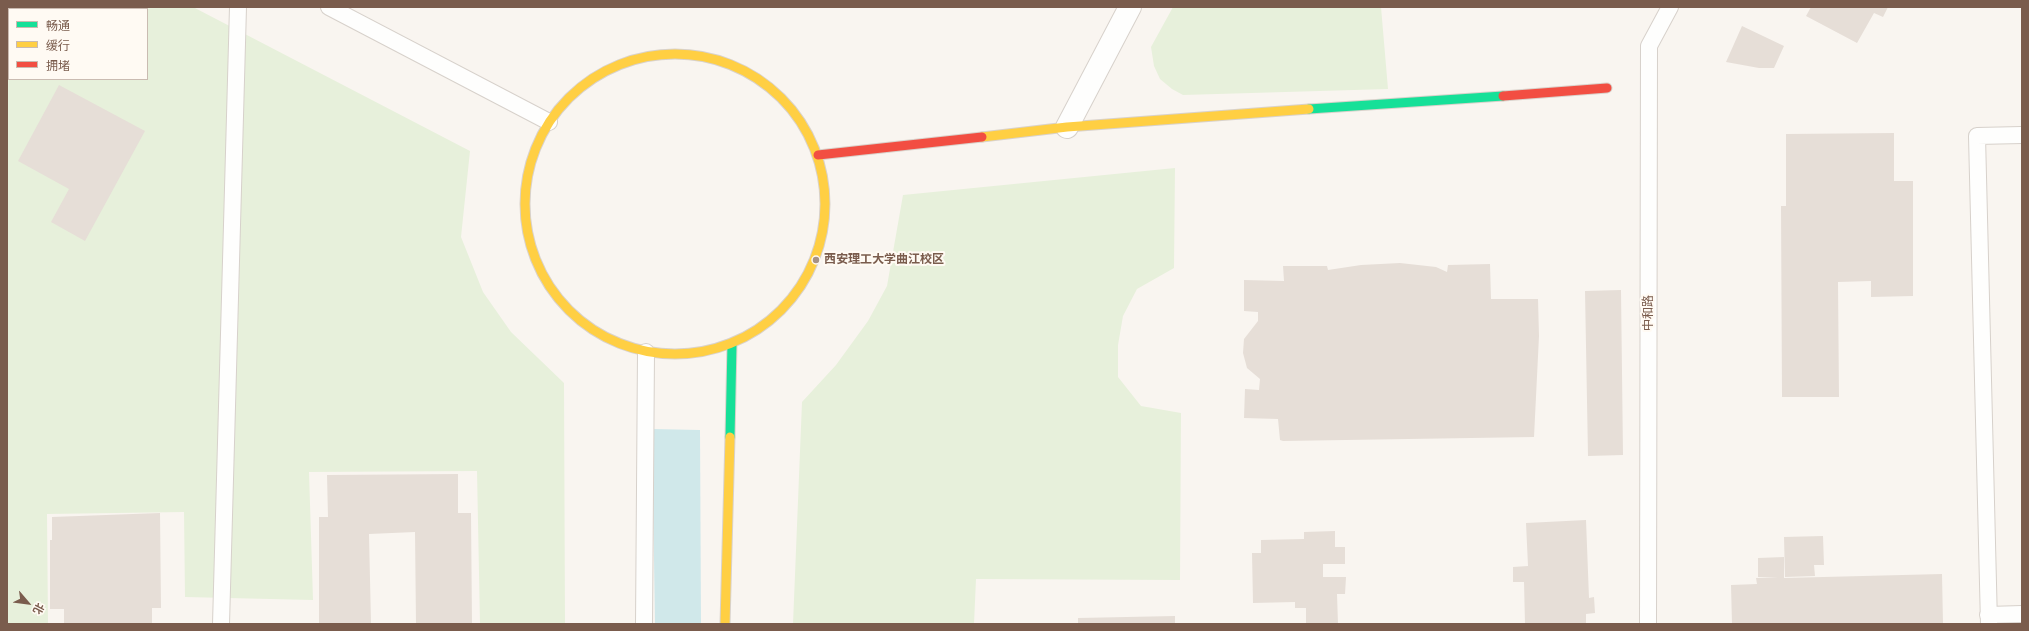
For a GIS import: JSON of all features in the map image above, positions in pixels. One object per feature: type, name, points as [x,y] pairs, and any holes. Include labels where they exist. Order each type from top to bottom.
[{"type":"street","points":[[1067,127],[1130,7]]},
{"type":"street","points":[[670,53],[718,59],[761,80],[796,113],[818,155],[826,200],[820,245],[801,286],[771,321],[732,344],[690,355],[646,352],[606,339],[572,315],[545,282],[529,243],[524,201],[531,160],[549,122],[581,86],[623,62],[670,53]]},
{"type":"street","points":[[818,155],[1067,127],[1607,88]]},
{"type":"street","points":[[725,624],[732,344]]},
{"type":"lane","points":[[221,624],[238,7]]},
{"type":"lane","points":[[329,7],[549,122]]},
{"type":"lane","name":"中和路","points":[[1648,624],[1649,46],[1670,7]]},
{"type":"lane","points":[[2022,135],[1976,136],[1989,619],[2022,614]]},
{"type":"lane","points":[[644,624],[646,352]]},
{"type":"green space","points":[[7,7],[193,7],[470,151],[461,237],[483,292],[511,332],[564,383],[565,624],[480,624],[477,471],[309,472],[313,600],[185,597],[184,512],[47,514],[48,624],[7,624]]},
{"type":"green space","points":[[1173,7],[1381,7],[1388,89],[1183,95],[1172,89],[1160,79],[1154,66],[1151,47]]},
{"type":"green space","points":[[1175,168],[1174,268],[1137,289],[1123,316],[1118,345],[1118,377],[1141,406],[1181,413],[1180,580],[976,579],[974,624],[793,624],[802,402],[836,365],[868,321],[887,286],[903,195]]},
{"type":"water","points":[[652,429],[700,430],[701,624],[655,624]]},
{"type":"building","points":[[1811,7],[1888,7],[1883,17],[1874,13],[1857,43],[1806,16]]},
{"type":"building","points":[[1742,26],[1784,46],[1774,68],[1759,68],[1726,62]]},
{"type":"building","points":[[59,85],[145,131],[85,241],[51,222],[69,189],[18,161]]},
{"type":"building","points":[[1894,133],[1894,181],[1913,181],[1913,296],[1871,297],[1871,281],[1838,282],[1839,397],[1782,397],[1781,206],[1786,206],[1786,134]]},
{"type":"building","points":[[1400,263],[1436,267],[1447,272],[1448,265],[1490,264],[1491,299],[1538,299],[1539,336],[1534,437],[1283,441],[1280,440],[1278,419],[1244,418],[1245,389],[1259,390],[1260,379],[1247,368],[1243,353],[1244,339],[1258,321],[1258,312],[1244,311],[1244,280],[1284,281],[1283,266],[1327,266],[1328,270],[1361,265]]},
{"type":"building","points":[[1621,290],[1623,455],[1588,456],[1585,291]]},
{"type":"building","points":[[458,474],[458,513],[471,513],[472,624],[416,624],[415,532],[369,534],[371,624],[319,624],[319,517],[328,517],[327,475]]},
{"type":"building","points":[[160,513],[161,608],[152,608],[152,624],[64,624],[64,609],[50,609],[50,540],[52,540],[52,517]]},
{"type":"building","points":[[1586,520],[1589,598],[1594,597],[1595,613],[1586,614],[1586,624],[1525,624],[1524,582],[1513,582],[1513,567],[1528,566],[1526,523]]},
{"type":"building","points":[[1335,531],[1335,547],[1345,547],[1345,564],[1323,564],[1323,577],[1346,577],[1345,594],[1337,594],[1338,624],[1306,624],[1306,608],[1295,608],[1295,602],[1253,603],[1252,553],[1261,553],[1261,540],[1304,539],[1304,532]]},
{"type":"building","points":[[1823,536],[1824,565],[1814,565],[1815,576],[1785,577],[1784,537]]},
{"type":"building","points":[[1784,557],[1784,578],[1942,574],[1943,624],[1732,624],[1731,585],[1757,584],[1756,578],[1778,578],[1758,577],[1758,558]]},
{"type":"building","points":[[1175,616],[1175,624],[1078,624],[1078,618]]},
{"type":"traffic: fast","points":[[1309,109],[1503,96]]},
{"type":"traffic: fast","points":[[730,437],[732,344]]},
{"type":"traffic: slow","points":[[675,54],[704,57],[732,65],[758,79],[781,98],[800,121],[814,147],[822,175],[825,204],[822,233],[814,261],[800,287],[781,310],[758,329],[732,343],[704,351],[675,354],[646,351],[618,343],[592,329],[569,310],[550,287],[536,261],[528,233],[525,204],[528,175],[536,147],[550,121],[569,98],[592,79],[618,65],[646,57],[675,54]]},
{"type":"traffic: slow","points":[[982,137],[1067,127],[1309,109]]},
{"type":"traffic: slow","points":[[725,624],[730,437]]},
{"type":"traffic: jam","points":[[1503,96],[1607,88]]},
{"type":"traffic: jam","points":[[818,155],[982,137]]},
{"type":"place","name":"西安理工大学曲江校区","points":[[816,260]]}]
